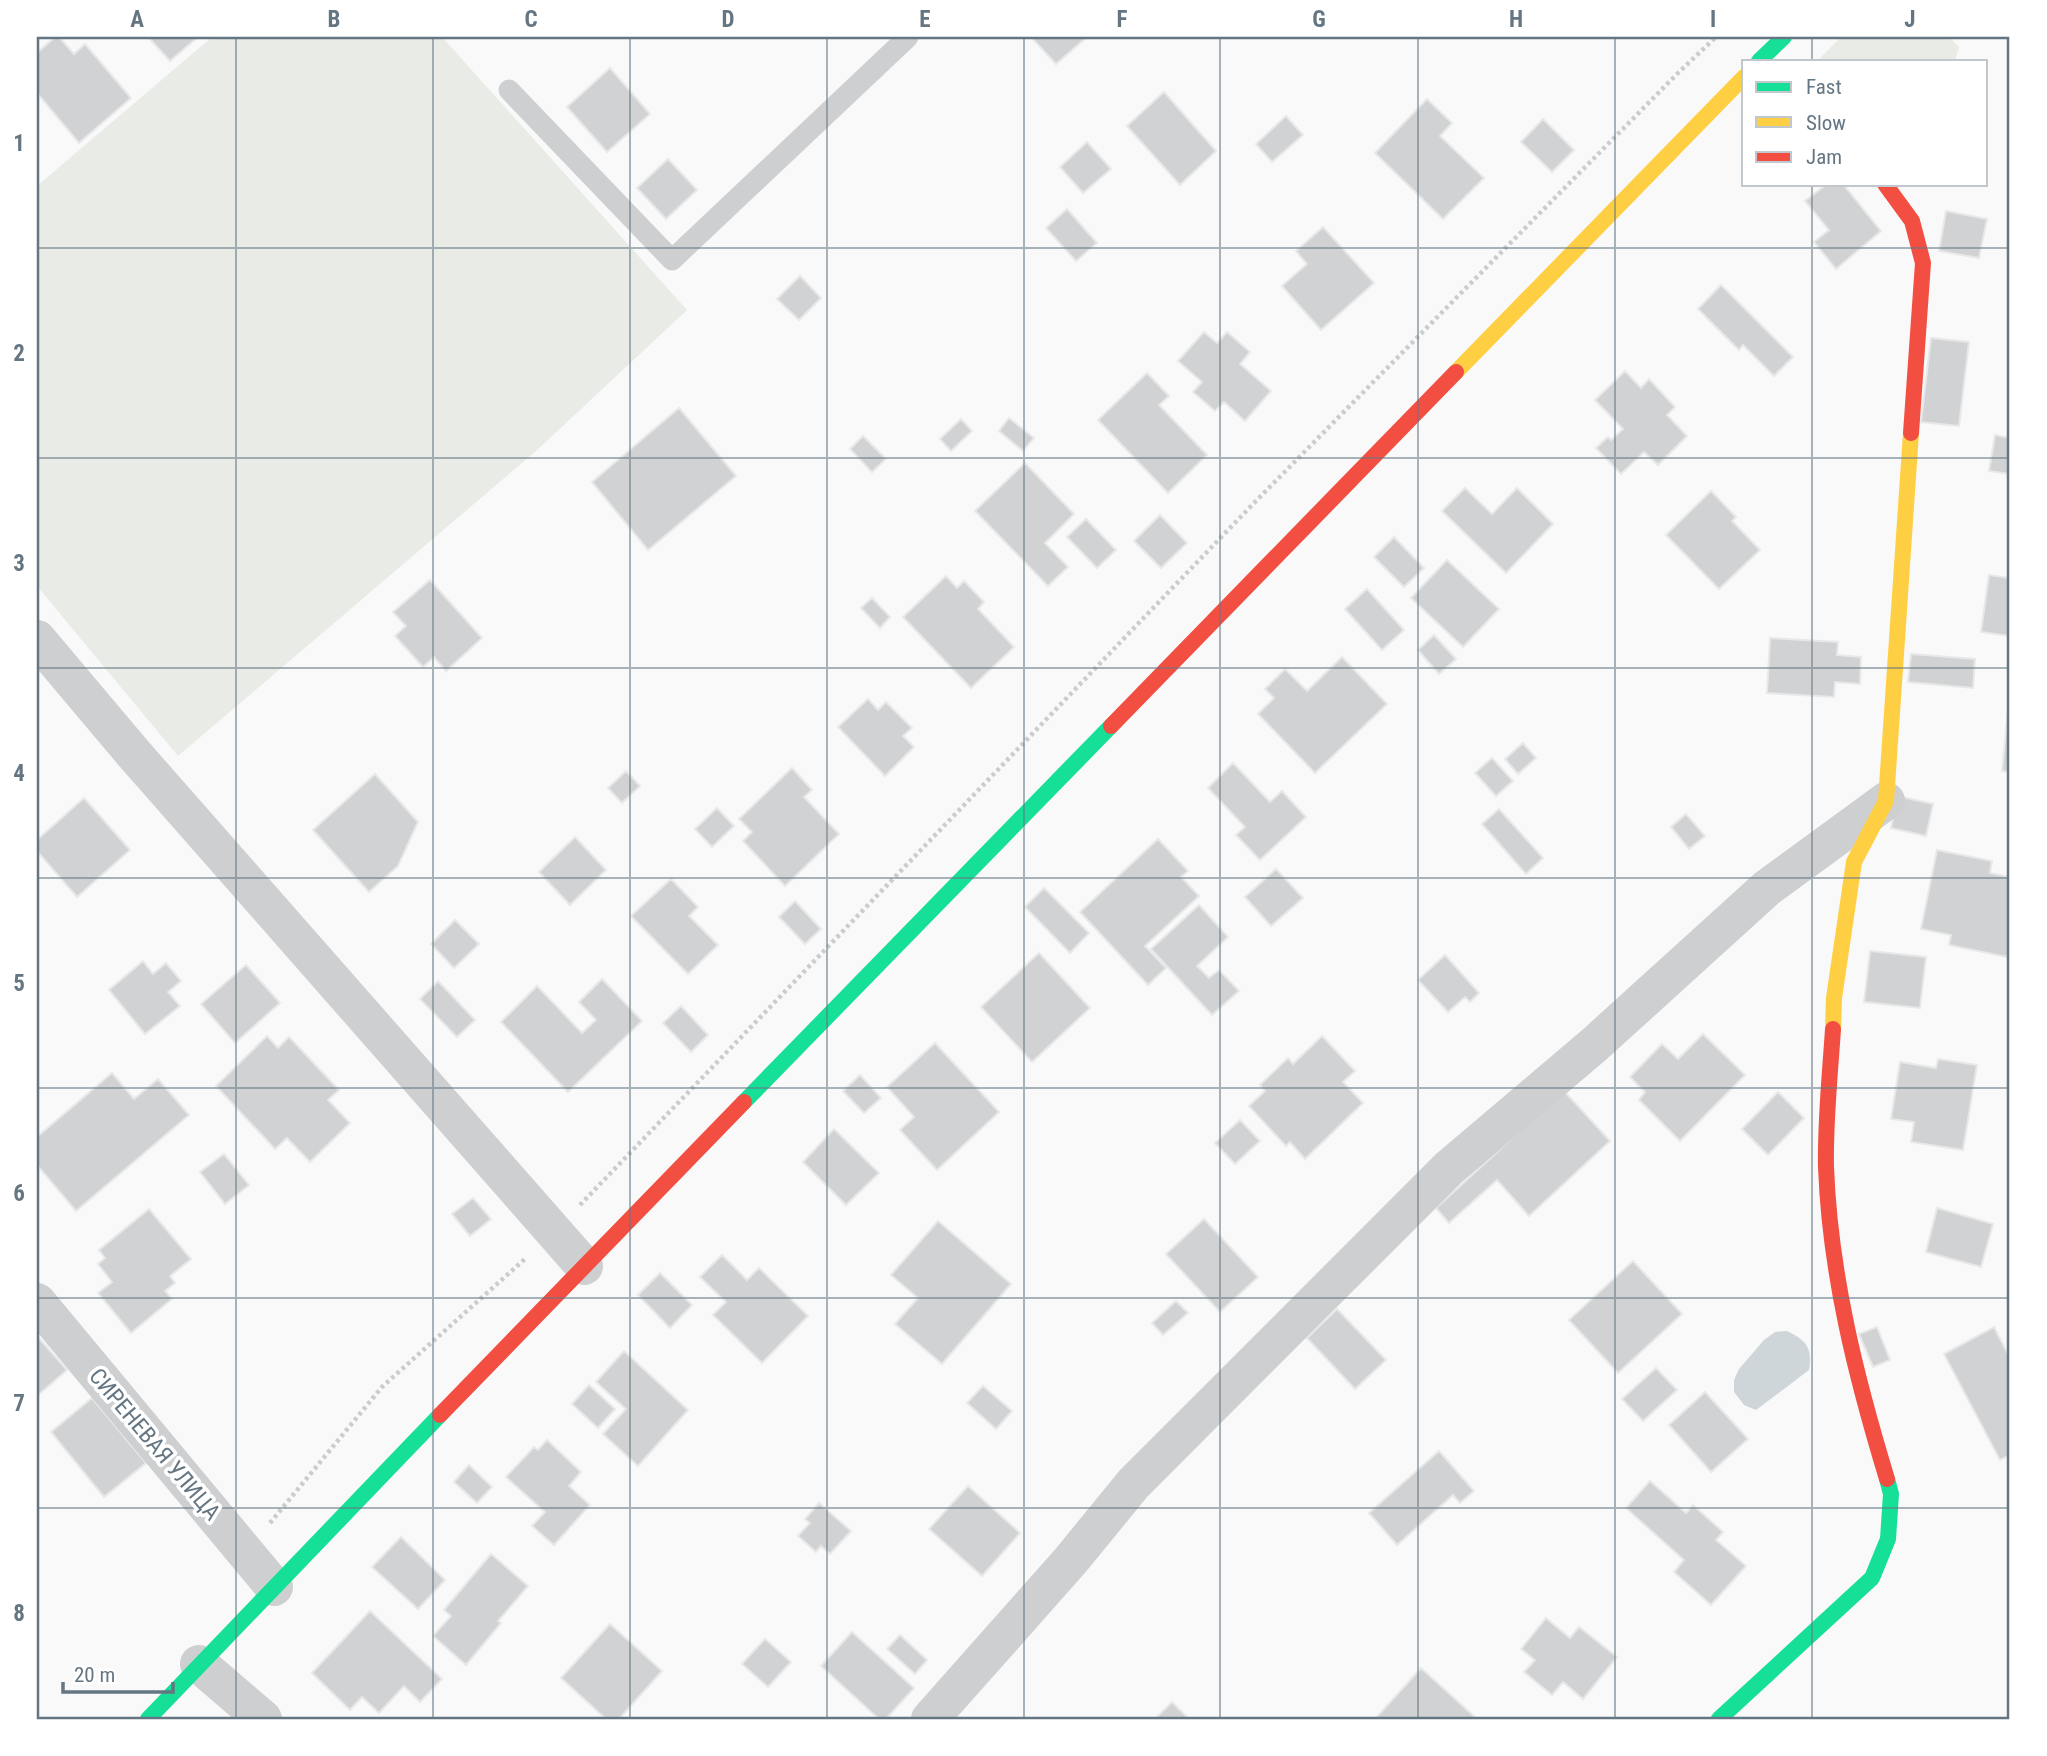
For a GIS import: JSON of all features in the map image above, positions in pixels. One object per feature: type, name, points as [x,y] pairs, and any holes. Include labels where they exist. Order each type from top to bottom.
[{"type":"street","points":[[148,1719],[584,1266],[1742,80]]},
{"type":"street","points":[[1720,1719],[1872,1578],[1888,1539],[1891,1494],[1863,1401],[1835,1275],[1826,1166],[1834,998],[1854,862],[1886,801],[1923,262],[1912,221],[1886,186]]},
{"type":"street","points":[[37,639],[134,754],[584,1266]]},
{"type":"street","points":[[930,1719],[1071,1560],[1134,1483],[1449,1168],[1594,1045],[1767,888],[1886,801]]},
{"type":"street","name":"СИРЕНЕВАЯ УЛИЦА","points":[[37,1301],[274,1587]]},
{"type":"street","points":[[199,1664],[263,1719]]},
{"type":"lane","points":[[509,90],[671,260],[908,37]]},
{"type":"path","points":[[246,1552],[382,1387],[555,1232],[1263,494],[1716,37]]},
{"type":"shaded area","points":[[212,37],[442,37],[687,310],[536,451],[178,756],[37,586],[37,186]]},
{"type":"shaded area","points":[[1841,37],[1949,37],[1959,47],[1955,60],[1818,60]]},
{"type":"shaded area","points":[[1787,1331],[1807,1346],[1810,1356],[1809,1370],[1756,1410],[1744,1405],[1734,1392],[1734,1380],[1739,1369],[1764,1340],[1775,1332]]},
{"type":"building","points":[[55,37],[59,37],[74,54],[85,44],[131,98],[79,143],[37,93],[37,53]]},
{"type":"building","points":[[148,37],[198,37],[170,61]]},
{"type":"building","points":[[1031,37],[1087,37],[1056,64]]},
{"type":"building","points":[[610,68],[650,114],[607,152],[567,107]]},
{"type":"building","points":[[1164,92],[1216,151],[1180,185],[1127,126]]},
{"type":"building","points":[[1427,99],[1452,123],[1440,136],[1484,178],[1443,219],[1375,153]]},
{"type":"building","points":[[1286,116],[1303,135],[1272,162],[1256,144]]},
{"type":"building","points":[[1543,119],[1574,150],[1552,172],[1521,142]]},
{"type":"building","points":[[1087,142],[1111,169],[1083,193],[1060,167]]},
{"type":"building","points":[[668,159],[697,190],[666,219],[637,188]]},
{"type":"building","points":[[1824,186],[1845,186],[1881,231],[1836,269],[1814,242],[1829,230],[1805,201]]},
{"type":"building","points":[[1067,209],[1097,243],[1076,261],[1046,228]]},
{"type":"building","points":[[1946,211],[1987,219],[1979,258],[1939,251]]},
{"type":"building","points":[[1323,227],[1374,283],[1321,330],[1282,286],[1307,264],[1296,251]]},
{"type":"building","points":[[800,276],[821,298],[799,320],[777,299]]},
{"type":"building","points":[[1721,285],[1793,357],[1774,376],[1743,345],[1739,350],[1698,309]]},
{"type":"building","points":[[1204,332],[1217,343],[1227,332],[1250,352],[1240,364],[1271,391],[1245,421],[1224,402],[1215,411],[1193,392],[1202,382],[1178,361]]},
{"type":"building","points":[[1931,338],[1969,342],[1959,426],[1921,422]]},
{"type":"building","points":[[1625,371],[1641,388],[1649,379],[1675,407],[1667,415],[1687,436],[1658,465],[1644,452],[1621,474],[1596,448],[1623,429],[1595,400]]},
{"type":"building","points":[[1147,373],[1169,396],[1159,405],[1207,455],[1168,493],[1098,420]]},
{"type":"building","points":[[679,408],[736,476],[648,550],[592,482]]},
{"type":"building","points":[[1009,418],[1034,438],[1023,451],[999,431]]},
{"type":"building","points":[[961,419],[972,431],[951,451],[940,439]]},
{"type":"building","points":[[1995,435],[2010,438],[2010,474],[1989,471]]},
{"type":"building","points":[[863,436],[886,459],[872,472],[850,449]]},
{"type":"building","points":[[1025,463],[1074,514],[1045,543],[1068,567],[1048,586],[975,511]]},
{"type":"building","points":[[1465,488],[1492,514],[1517,488],[1553,524],[1506,573],[1442,511]]},
{"type":"building","points":[[1711,491],[1736,517],[1732,521],[1760,550],[1719,589],[1666,535]]},
{"type":"building","points":[[1160,515],[1187,543],[1161,568],[1134,541]]},
{"type":"building","points":[[1086,519],[1116,550],[1097,568],[1067,537]]},
{"type":"building","points":[[1394,537],[1424,568],[1404,587],[1374,557]]},
{"type":"building","points":[[1447,560],[1499,609],[1463,647],[1411,598]]},
{"type":"building","points":[[1989,575],[2010,578],[2010,636],[1981,632]]},
{"type":"building","points":[[946,576],[957,588],[964,581],[984,602],[978,609],[1014,647],[971,688],[903,617]]},
{"type":"building","points":[[430,580],[482,638],[446,671],[434,657],[423,667],[395,636],[406,626],[393,612]]},
{"type":"building","points":[[1367,589],[1404,630],[1382,650],[1345,609]]},
{"type":"building","points":[[872,598],[890,617],[880,628],[861,608]]},
{"type":"building","points":[[1434,635],[1456,659],[1439,674],[1418,650]]},
{"type":"building","points":[[1770,638],[1838,642],[1837,655],[1861,657],[1860,684],[1835,682],[1834,697],[1767,693]]},
{"type":"building","points":[[1911,654],[1975,659],[1973,688],[1908,682]]},
{"type":"building","points":[[1342,657],[1387,704],[1315,773],[1258,714],[1274,698],[1265,689],[1285,669],[1307,691]]},
{"type":"building","points":[[868,699],[878,710],[886,702],[912,728],[903,736],[914,747],[885,776],[838,727]]},
{"type":"building","points":[[2010,710],[2010,772],[2002,771]]},
{"type":"building","points":[[1523,743],[1536,758],[1518,774],[1505,759]]},
{"type":"building","points":[[1492,758],[1513,781],[1496,796],[1475,773]]},
{"type":"building","points":[[1233,763],[1270,802],[1282,791],[1306,817],[1260,860],[1236,835],[1245,827],[1208,788]]},
{"type":"building","points":[[792,768],[812,790],[804,797],[839,834],[785,886],[743,841],[752,832],[739,819]]},
{"type":"building","points":[[626,771],[640,786],[622,803],[608,788]]},
{"type":"building","points":[[375,774],[418,822],[398,866],[369,892],[313,830]]},
{"type":"building","points":[[1898,796],[1933,804],[1926,836],[1891,828]]},
{"type":"building","points":[[84,798],[130,850],[77,897],[37,851],[37,840]]},
{"type":"building","points":[[717,808],[734,826],[712,847],[695,829]]},
{"type":"building","points":[[1499,809],[1543,858],[1526,874],[1482,824]]},
{"type":"building","points":[[1686,814],[1705,836],[1689,849],[1671,827]]},
{"type":"building","points":[[575,837],[606,870],[570,905],[539,872]]},
{"type":"building","points":[[1158,839],[1188,871],[1181,877],[1199,896],[1145,946],[1166,968],[1148,985],[1080,912]]},
{"type":"building","points":[[1937,850],[1992,861],[1990,873],[2010,877],[2010,947],[2007,957],[1949,945],[1951,935],[1921,929]]},
{"type":"building","points":[[1276,869],[1303,898],[1271,926],[1245,897]]},
{"type":"building","points":[[671,879],[698,907],[689,916],[718,945],[688,974],[631,916]]},
{"type":"building","points":[[1044,888],[1089,933],[1070,953],[1025,907]]},
{"type":"building","points":[[795,901],[821,929],[805,944],[779,917]]},
{"type":"building","points":[[1199,905],[1228,937],[1197,966],[1209,978],[1219,970],[1239,991],[1212,1015],[1151,949]]},
{"type":"building","points":[[455,920],[479,944],[454,968],[431,944]]},
{"type":"building","points":[[1870,951],[1926,957],[1920,1008],[1864,1002]]},
{"type":"building","points":[[1039,953],[1090,1008],[1032,1062],[981,1007]]},
{"type":"building","points":[[1445,955],[1479,993],[1470,1002],[1465,997],[1448,1012],[1418,980]]},
{"type":"building","points":[[143,961],[153,974],[166,963],[181,981],[168,992],[180,1006],[145,1034],[109,990]]},
{"type":"building","points":[[246,965],[280,1003],[235,1043],[201,1004]]},
{"type":"building","points":[[602,979],[642,1021],[568,1092],[501,1022],[537,986],[582,1033],[596,1020],[579,1002]]},
{"type":"building","points":[[438,981],[475,1020],[457,1037],[420,999]]},
{"type":"building","points":[[681,1006],[708,1035],[691,1052],[663,1023]]},
{"type":"building","points":[[1703,1034],[1745,1075],[1680,1141],[1639,1100],[1645,1092],[1630,1077],[1662,1044],[1678,1059]]},
{"type":"building","points":[[267,1036],[278,1048],[289,1037],[339,1090],[328,1100],[350,1123],[310,1162],[287,1138],[275,1149],[216,1086]]},
{"type":"building","points":[[1322,1036],[1355,1071],[1343,1082],[1363,1103],[1305,1159],[1290,1142],[1286,1146],[1249,1106],[1265,1091],[1260,1085],[1288,1058],[1293,1064]]},
{"type":"building","points":[[935,1043],[999,1112],[937,1170],[900,1130],[914,1117],[887,1087]]},
{"type":"building","points":[[1938,1059],[1977,1065],[1963,1150],[1911,1142],[1914,1122],[1891,1119],[1900,1062],[1936,1068]]},
{"type":"building","points":[[112,1073],[134,1099],[158,1079],[189,1115],[76,1211],[37,1165],[37,1137]]},
{"type":"building","points":[[860,1075],[881,1098],[864,1113],[843,1091]]},
{"type":"building","points":[[1564,1091],[1610,1141],[1529,1216],[1497,1180],[1449,1223],[1436,1208]]},
{"type":"building","points":[[1778,1092],[1804,1118],[1768,1155],[1742,1129]]},
{"type":"building","points":[[1240,1120],[1260,1141],[1235,1164],[1215,1143]]},
{"type":"building","points":[[834,1129],[879,1173],[846,1205],[803,1162]]},
{"type":"building","points":[[224,1154],[249,1185],[225,1204],[200,1172]]},
{"type":"building","points":[[473,1198],[491,1219],[470,1236],[452,1214]]},
{"type":"building","points":[[1937,1208],[1993,1224],[1981,1267],[1926,1252]]},
{"type":"building","points":[[149,1209],[191,1259],[170,1276],[175,1283],[165,1291],[172,1299],[131,1333],[98,1293],[112,1282],[98,1264],[105,1258],[99,1250]]},
{"type":"building","points":[[1204,1219],[1258,1277],[1220,1312],[1166,1254]]},
{"type":"building","points":[[938,1221],[1011,1284],[942,1364],[895,1324],[918,1298],[891,1275]]},
{"type":"building","points":[[722,1255],[747,1280],[759,1268],[808,1316],[762,1363],[713,1315],[726,1302],[700,1277]]},
{"type":"building","points":[[1633,1261],[1682,1314],[1618,1373],[1569,1320]]},
{"type":"building","points":[[660,1273],[692,1305],[670,1328],[638,1295]]},
{"type":"building","points":[[1176,1301],[1188,1313],[1163,1335],[1152,1323]]},
{"type":"building","points":[[1337,1309],[1386,1360],[1355,1389],[1307,1338]]},
{"type":"building","points":[[1877,1327],[1890,1360],[1873,1367],[1859,1334]]},
{"type":"building","points":[[1994,1327],[2010,1358],[2010,1455],[2000,1460],[1944,1354]]},
{"type":"building","points":[[37,1336],[67,1370],[37,1396]]},
{"type":"building","points":[[624,1351],[688,1410],[638,1466],[603,1434],[626,1409],[596,1382]]},
{"type":"building","points":[[1656,1368],[1677,1390],[1643,1421],[1622,1399]]},
{"type":"building","points":[[589,1385],[615,1409],[598,1428],[572,1404]]},
{"type":"building","points":[[983,1386],[1012,1411],[996,1429],[967,1403]]},
{"type":"building","points":[[1705,1392],[1748,1439],[1711,1472],[1669,1425]]},
{"type":"building","points":[[92,1398],[146,1463],[104,1497],[51,1432]]},
{"type":"building","points":[[547,1440],[581,1472],[569,1486],[590,1505],[554,1545],[532,1526],[545,1512],[506,1477],[534,1447],[538,1450]]},
{"type":"building","points":[[1439,1451],[1474,1491],[1460,1503],[1453,1495],[1397,1545],[1369,1513]]},
{"type":"building","points":[[469,1465],[492,1487],[477,1503],[454,1482]]},
{"type":"building","points":[[1650,1481],[1686,1513],[1693,1505],[1723,1532],[1716,1540],[1746,1566],[1711,1605],[1674,1572],[1684,1560],[1626,1508]]},
{"type":"building","points":[[968,1486],[1020,1533],[982,1576],[929,1529]]},
{"type":"building","points":[[819,1503],[851,1531],[830,1554],[821,1546],[816,1552],[798,1536],[810,1523],[805,1519]]},
{"type":"building","points":[[401,1537],[445,1580],[418,1609],[372,1567]]},
{"type":"building","points":[[491,1554],[528,1586],[466,1665],[433,1636],[451,1616],[444,1610]]},
{"type":"building","points":[[370,1611],[442,1679],[420,1702],[404,1686],[379,1713],[362,1697],[350,1710],[312,1673]]},
{"type":"building","points":[[1546,1618],[1570,1638],[1579,1627],[1617,1657],[1583,1699],[1563,1682],[1552,1695],[1524,1672],[1535,1660],[1521,1649]]},
{"type":"building","points":[[610,1624],[662,1671],[619,1719],[606,1719],[561,1678]]},
{"type":"building","points":[[852,1632],[914,1688],[886,1719],[879,1719],[821,1666]]},
{"type":"building","points":[[900,1635],[927,1660],[915,1674],[887,1649]]},
{"type":"building","points":[[765,1639],[791,1662],[768,1687],[742,1664]]},
{"type":"building","points":[[1421,1668],[1477,1719],[1375,1719]]},
{"type":"building","points":[[1172,1702],[1189,1719],[1155,1719]]},
{"type":"traffic: fast","points":[[1760,60],[1784,37]]},
{"type":"traffic: fast","points":[[744,1102],[1111,726]]},
{"type":"traffic: fast","points":[[148,1719],[440,1415]]},
{"type":"traffic: fast","points":[[1719,1719],[1872,1578],[1888,1539],[1891,1494],[1887,1479]]},
{"type":"traffic: slow","points":[[1456,372],[1742,79]]},
{"type":"traffic: slow","points":[[1833,1029],[1834,998],[1854,862],[1886,801],[1911,433]]},
{"type":"traffic: jam","points":[[1886,186],[1912,221],[1923,263],[1911,433]]},
{"type":"traffic: jam","points":[[1111,726],[1456,372]]},
{"type":"traffic: jam","points":[[1833,1029],[1826,1150],[1828,1207],[1846,1325],[1887,1479]]},
{"type":"traffic: jam","points":[[440,1415],[744,1102]]}]
